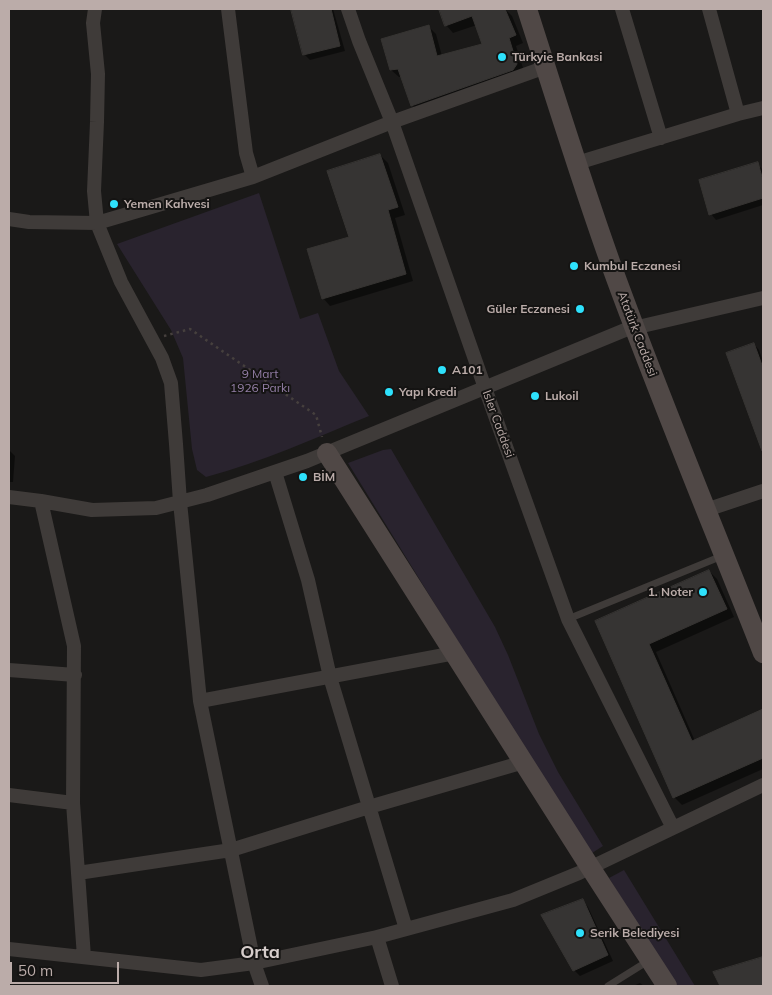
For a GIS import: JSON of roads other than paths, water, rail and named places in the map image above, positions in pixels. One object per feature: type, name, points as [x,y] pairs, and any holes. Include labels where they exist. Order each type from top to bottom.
[{"type":"main road","name":"Atatürk Caddesi","points":[[527,9],[608,255],[763,654]]},
{"type":"main road","points":[[327,453],[667,986]]},
{"type":"street","points":[[95,9],[93,23],[98,74],[98,122],[94,192],[97,223],[121,282],[162,358],[171,383],[180,502],[200,701],[254,963],[262,986]]},
{"type":"street","points":[[228,9],[246,153],[253,177]]},
{"type":"street","name":"Isler Caddesi","points":[[348,9],[392,122],[568,619],[673,828]]},
{"type":"street","points":[[622,9],[661,138]]},
{"type":"street","points":[[709,9],[738,114]]},
{"type":"street","points":[[9,219],[29,222],[97,223],[253,177],[392,122],[546,67]]},
{"type":"street","points":[[577,163],[763,108]]},
{"type":"street","points":[[9,497],[92,510],[156,508],[207,495],[327,453],[625,330],[763,298]]},
{"type":"street","points":[[275,472],[308,580],[330,677],[406,929]]},
{"type":"street","points":[[706,510],[763,491]]},
{"type":"street","points":[[41,501],[74,646],[73,803],[84,957]]},
{"type":"street","points":[[200,701],[455,653]]},
{"type":"street","points":[[9,670],[75,675]]},
{"type":"street","points":[[78,872],[231,850],[524,762]]},
{"type":"street","points":[[9,950],[201,970],[254,963],[377,937],[513,900],[590,867],[763,785]]},
{"type":"street","points":[[9,795],[73,803]]},
{"type":"street","points":[[377,937],[392,986]]},
{"type":"lane","points":[[568,619],[725,555]]},
{"type":"lane","points":[[608,986],[650,960]]},
{"type":"place","name":"Türkyie Bankasi","points":[[502,57]]},
{"type":"place","name":"Yemen Kahvesi","points":[[114,204]]},
{"type":"place","name":"Kumbul Eczanesi","points":[[574,266]]},
{"type":"place","name":"Güler Eczanesi","points":[[580,309]]},
{"type":"place","name":"A101","points":[[442,370]]},
{"type":"place","name":"Yapı Kredi","points":[[389,392]]},
{"type":"place","name":"Lukoil","points":[[535,396]]},
{"type":"place","name":"BİM","points":[[303,477]]},
{"type":"place","name":"1. Noter","points":[[703,592]]},
{"type":"place","name":"Serik Belediyesi","points":[[580,933]]},
{"type":"district","name":"Orta","points":[[260,953]]},
{"type":"park label","name":"9 Mart 1926 Parkı","points":[[260,381]]}]
